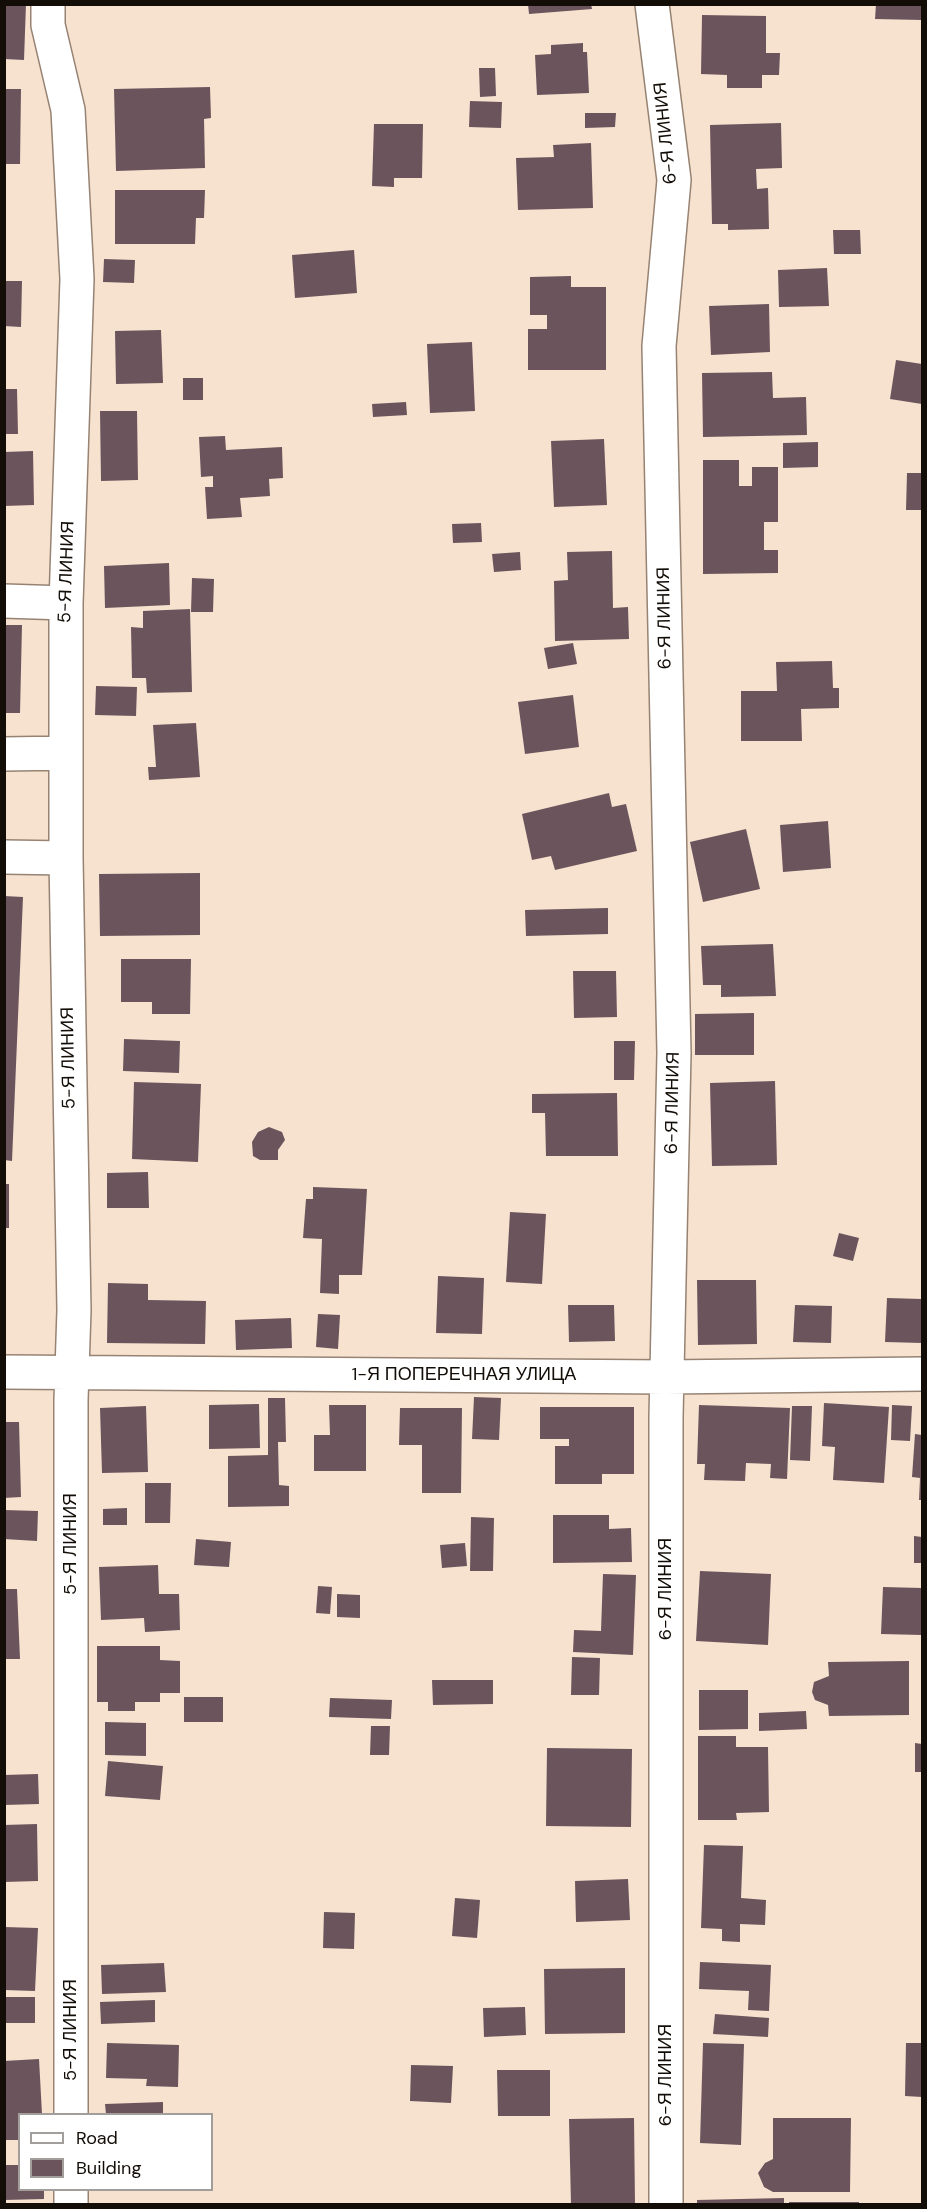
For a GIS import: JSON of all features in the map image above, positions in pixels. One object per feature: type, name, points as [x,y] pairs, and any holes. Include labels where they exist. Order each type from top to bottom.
[{"type":"street","name":"5-Я ЛИНИЯ","points":[[48,4],[48,25],[68,110],[77,279],[66,603],[66,858],[74,1310],[71,2113]]},
{"type":"street","name":"6-Я ЛИНИЯ","points":[[652,4],[674,180],[659,346],[674,1053],[666,1377],[666,2205]]},
{"type":"street","points":[[4,601],[66,603]]},
{"type":"street","points":[[4,754],[66,753]]},
{"type":"street","points":[[4,856],[66,858]]},
{"type":"street","name":"1-Я ПОПЕРЕЧНАЯ УЛИЦА","points":[[4,1372],[666,1377],[922,1374]]},
{"type":"building","points":[[4,4],[26,4],[24,60],[4,59]]},
{"type":"building","points":[[528,4],[591,4],[592,9],[529,14]]},
{"type":"building","points":[[876,4],[922,4],[922,20],[875,19]]},
{"type":"building","points":[[702,15],[766,16],[766,53],[780,53],[779,75],[762,75],[762,88],[727,88],[727,75],[701,74]]},
{"type":"building","points":[[583,43],[583,52],[587,52],[589,93],[537,95],[535,55],[551,54],[551,45]]},
{"type":"building","points":[[479,68],[495,68],[496,96],[480,97]]},
{"type":"building","points":[[210,87],[211,118],[204,119],[205,168],[116,171],[114,89]]},
{"type":"building","points":[[4,89],[21,89],[20,164],[4,164]]},
{"type":"building","points":[[470,101],[502,102],[501,128],[469,127]]},
{"type":"building","points":[[585,113],[616,113],[615,127],[585,128]]},
{"type":"building","points":[[781,123],[782,168],[756,169],[757,189],[768,188],[769,229],[728,230],[728,224],[712,224],[710,125]]},
{"type":"building","points":[[374,124],[423,124],[422,178],[394,178],[394,187],[372,186]]},
{"type":"building","points":[[591,143],[593,208],[518,210],[516,158],[554,157],[553,145]]},
{"type":"building","points":[[115,190],[205,190],[204,218],[196,218],[195,244],[115,244]]},
{"type":"building","points":[[833,230],[860,230],[861,254],[834,254]]},
{"type":"building","points":[[354,250],[357,293],[295,298],[292,255]]},
{"type":"building","points":[[104,259],[135,260],[134,283],[103,282]]},
{"type":"building","points":[[827,268],[829,306],[779,307],[778,270]]},
{"type":"building","points":[[571,276],[571,287],[606,287],[606,370],[528,370],[528,329],[547,329],[547,315],[530,315],[530,277]]},
{"type":"building","points":[[4,281],[22,281],[21,327],[4,326]]},
{"type":"building","points":[[769,304],[770,352],[711,355],[709,306]]},
{"type":"building","points":[[161,330],[163,383],[116,384],[115,331]]},
{"type":"building","points":[[472,342],[475,411],[430,413],[427,344]]},
{"type":"building","points":[[896,360],[922,364],[922,404],[890,399]]},
{"type":"building","points":[[772,372],[773,398],[806,397],[807,435],[703,437],[702,373]]},
{"type":"building","points":[[183,378],[203,378],[203,400],[183,400]]},
{"type":"building","points":[[4,389],[17,389],[18,434],[4,434]]},
{"type":"building","points":[[406,402],[407,415],[373,417],[372,404]]},
{"type":"building","points":[[100,411],[137,411],[138,480],[101,481]]},
{"type":"building","points":[[225,436],[226,450],[282,447],[283,478],[269,479],[270,496],[240,498],[242,517],[207,519],[205,487],[213,487],[213,476],[201,477],[199,437]]},
{"type":"building","points":[[604,439],[607,505],[554,507],[551,441]]},
{"type":"building","points":[[818,442],[818,467],[783,468],[783,443]]},
{"type":"building","points":[[33,451],[34,505],[4,506],[4,452]]},
{"type":"building","points":[[703,460],[739,460],[739,486],[752,486],[752,467],[778,467],[778,522],[764,522],[764,550],[778,550],[778,573],[703,574]]},
{"type":"building","points":[[907,473],[922,473],[922,510],[906,510]]},
{"type":"building","points":[[481,523],[482,542],[453,543],[452,524]]},
{"type":"building","points":[[612,551],[613,608],[628,607],[629,639],[555,641],[554,581],[568,580],[567,552]]},
{"type":"building","points":[[520,552],[521,570],[494,572],[492,554]]},
{"type":"building","points":[[169,563],[170,605],[105,608],[104,566]]},
{"type":"building","points":[[192,578],[214,579],[213,612],[191,612]]},
{"type":"building","points":[[190,609],[192,692],[147,693],[146,678],[132,678],[131,627],[143,628],[143,611]]},
{"type":"building","points":[[4,625],[22,625],[20,713],[4,713]]},
{"type":"building","points":[[573,643],[577,664],[548,669],[544,648]]},
{"type":"building","points":[[832,661],[833,688],[839,688],[839,708],[801,709],[802,741],[741,741],[741,691],[777,691],[776,662]]},
{"type":"building","points":[[96,686],[137,687],[136,716],[95,715]]},
{"type":"building","points":[[573,695],[579,747],[525,754],[518,702]]},
{"type":"building","points":[[196,723],[200,777],[149,780],[148,767],[156,767],[153,725]]},
{"type":"building","points":[[609,793],[612,807],[626,804],[637,851],[555,870],[551,856],[532,860],[522,814]]},
{"type":"building","points":[[828,821],[831,868],[783,872],[780,825]]},
{"type":"building","points":[[746,829],[760,889],[703,902],[690,842]]},
{"type":"building","points":[[200,873],[200,935],[100,936],[99,874]]},
{"type":"building","points":[[4,896],[23,897],[12,1161],[4,1160]]},
{"type":"building","points":[[608,908],[608,934],[526,936],[525,910]]},
{"type":"building","points":[[773,944],[776,996],[721,997],[721,985],[703,985],[701,946]]},
{"type":"building","points":[[121,959],[191,959],[190,1014],[152,1014],[152,1002],[121,1002]]},
{"type":"building","points":[[573,971],[616,971],[617,1017],[574,1018]]},
{"type":"building","points":[[754,1013],[754,1055],[695,1055],[695,1014]]},
{"type":"building","points":[[124,1039],[180,1041],[179,1073],[123,1071]]},
{"type":"building","points":[[614,1041],[635,1041],[634,1080],[614,1080]]},
{"type":"building","points":[[775,1081],[777,1165],[712,1166],[710,1083]]},
{"type":"building","points":[[134,1082],[201,1084],[198,1162],[132,1159]]},
{"type":"building","points":[[617,1093],[618,1156],[546,1156],[545,1113],[532,1113],[532,1094]]},
{"type":"building","points":[[269,1127],[282,1132],[285,1140],[278,1150],[278,1160],[260,1160],[253,1156],[252,1142],[258,1132]]},
{"type":"building","points":[[148,1172],[149,1208],[107,1208],[107,1173]]},
{"type":"building","points":[[5,1184],[9,1184],[9,1228],[5,1228]]},
{"type":"building","points":[[313,1187],[367,1189],[362,1275],[339,1275],[339,1294],[320,1293],[322,1239],[303,1238],[306,1199],[313,1199]]},
{"type":"building","points":[[510,1212],[546,1214],[542,1284],[506,1282]]},
{"type":"building","points":[[839,1233],[859,1238],[853,1261],[833,1256]]},
{"type":"building","points":[[438,1276],[484,1278],[482,1334],[436,1333]]},
{"type":"building","points":[[697,1280],[756,1280],[757,1344],[698,1345]]},
{"type":"building","points":[[108,1283],[148,1284],[148,1300],[206,1301],[205,1344],[107,1343]]},
{"type":"building","points":[[887,1298],[922,1299],[922,1343],[885,1342]]},
{"type":"building","points":[[568,1305],[614,1305],[615,1341],[569,1342]]},
{"type":"building","points":[[795,1305],[832,1306],[831,1343],[793,1342]]},
{"type":"building","points":[[318,1314],[340,1315],[338,1349],[316,1347]]},
{"type":"building","points":[[291,1318],[292,1348],[236,1350],[235,1320]]},
{"type":"building","points":[[474,1397],[501,1398],[499,1440],[472,1439]]},
{"type":"building","points":[[268,1398],[285,1398],[286,1442],[278,1442],[279,1485],[289,1486],[289,1506],[228,1507],[228,1456],[268,1455]]},
{"type":"building","points":[[824,1403],[889,1407],[884,1483],[833,1480],[835,1447],[822,1446]]},
{"type":"building","points":[[259,1404],[260,1448],[209,1449],[209,1405]]},
{"type":"building","points":[[329,1405],[366,1405],[366,1471],[314,1471],[314,1435],[330,1435]]},
{"type":"building","points":[[699,1405],[790,1408],[787,1479],[770,1478],[771,1464],[746,1463],[745,1481],[704,1480],[705,1464],[697,1464]]},
{"type":"building","points":[[892,1405],[912,1406],[910,1441],[891,1440]]},
{"type":"building","points":[[146,1406],[148,1472],[102,1473],[100,1408]]},
{"type":"building","points":[[792,1406],[812,1406],[810,1461],[790,1460]]},
{"type":"building","points":[[540,1407],[634,1407],[634,1474],[602,1474],[602,1484],[555,1484],[555,1446],[569,1446],[569,1439],[540,1439]]},
{"type":"building","points":[[400,1408],[462,1408],[461,1493],[422,1493],[422,1445],[399,1445]]},
{"type":"building","points":[[4,1422],[19,1422],[21,1497],[4,1498]]},
{"type":"building","points":[[915,1434],[922,1435],[922,1500],[919,1500],[920,1478],[912,1477]]},
{"type":"building","points":[[145,1483],[171,1483],[170,1523],[145,1523]]},
{"type":"building","points":[[127,1508],[127,1525],[103,1525],[103,1509]]},
{"type":"building","points":[[4,1510],[38,1511],[37,1541],[4,1539]]},
{"type":"building","points":[[553,1515],[609,1515],[609,1529],[631,1528],[632,1562],[553,1563]]},
{"type":"building","points":[[471,1517],[494,1518],[493,1571],[470,1571]]},
{"type":"building","points":[[914,1536],[922,1537],[922,1563],[914,1563]]},
{"type":"building","points":[[196,1539],[231,1542],[229,1567],[194,1565]]},
{"type":"building","points":[[465,1543],[467,1566],[442,1568],[440,1545]]},
{"type":"building","points":[[158,1565],[159,1594],[179,1594],[180,1630],[145,1632],[144,1618],[101,1620],[99,1567]]},
{"type":"building","points":[[700,1571],[771,1574],[768,1645],[696,1641]]},
{"type":"building","points":[[603,1574],[636,1575],[633,1655],[573,1652],[574,1630],[601,1631]]},
{"type":"building","points":[[318,1586],[332,1587],[330,1614],[316,1613]]},
{"type":"building","points":[[883,1587],[922,1588],[922,1635],[881,1634]]},
{"type":"building","points":[[4,1589],[17,1589],[20,1659],[4,1659]]},
{"type":"building","points":[[337,1594],[360,1595],[360,1618],[337,1617]]},
{"type":"building","points":[[97,1646],[160,1646],[160,1660],[180,1661],[180,1693],[160,1693],[160,1702],[135,1702],[135,1711],[108,1711],[108,1702],[97,1702]]},
{"type":"building","points":[[572,1657],[600,1658],[599,1695],[571,1695]]},
{"type":"building","points":[[909,1661],[909,1715],[829,1716],[828,1705],[815,1700],[812,1692],[814,1682],[829,1676],[828,1662]]},
{"type":"building","points":[[432,1680],[493,1680],[493,1704],[433,1705]]},
{"type":"building","points":[[699,1690],[748,1690],[748,1729],[699,1730]]},
{"type":"building","points":[[184,1697],[223,1697],[223,1722],[184,1722]]},
{"type":"building","points":[[330,1698],[392,1700],[391,1719],[329,1717]]},
{"type":"building","points":[[806,1711],[807,1729],[759,1731],[759,1713]]},
{"type":"building","points":[[105,1722],[146,1723],[146,1756],[105,1755]]},
{"type":"building","points":[[371,1726],[390,1726],[389,1755],[370,1755]]},
{"type":"building","points":[[698,1736],[736,1736],[736,1747],[768,1747],[769,1812],[736,1813],[737,1820],[698,1820]]},
{"type":"building","points":[[915,1743],[922,1744],[922,1772],[915,1772]]},
{"type":"building","points":[[547,1748],[632,1749],[631,1827],[546,1826]]},
{"type":"building","points":[[108,1761],[163,1766],[160,1800],[105,1796]]},
{"type":"building","points":[[38,1774],[39,1804],[4,1805],[4,1775]]},
{"type":"building","points":[[37,1824],[38,1881],[4,1882],[4,1825]]},
{"type":"building","points":[[704,1845],[743,1846],[741,1898],[766,1900],[765,1925],[740,1924],[740,1942],[722,1941],[722,1929],[701,1928]]},
{"type":"building","points":[[628,1879],[630,1920],[576,1922],[575,1881]]},
{"type":"building","points":[[455,1898],[480,1900],[477,1938],[452,1936]]},
{"type":"building","points":[[324,1912],[355,1913],[354,1949],[323,1948]]},
{"type":"building","points":[[4,1927],[38,1928],[35,1991],[4,1990]]},
{"type":"building","points":[[700,1962],[771,1965],[769,2011],[748,2010],[749,1991],[699,1989]]},
{"type":"building","points":[[164,1963],[166,1992],[102,1994],[101,1965]]},
{"type":"building","points":[[625,1968],[625,2033],[545,2034],[544,1969]]},
{"type":"building","points":[[4,1997],[35,1997],[35,2023],[4,2023]]},
{"type":"building","points":[[155,2000],[155,2022],[101,2024],[100,2002]]},
{"type":"building","points":[[525,2007],[526,2035],[484,2037],[483,2008]]},
{"type":"building","points":[[715,2014],[769,2018],[768,2037],[713,2034]]},
{"type":"building","points":[[107,2043],[179,2045],[178,2087],[146,2086],[147,2079],[106,2078]]},
{"type":"building","points":[[703,2043],[744,2044],[741,2145],[700,2143]]},
{"type":"building","points":[[906,2043],[922,2043],[922,2097],[905,2096]]},
{"type":"building","points":[[39,2059],[42,2113],[18,2113],[18,2140],[4,2140],[4,2061]]},
{"type":"building","points":[[411,2065],[453,2066],[451,2103],[410,2101]]},
{"type":"building","points":[[497,2070],[550,2070],[550,2116],[498,2116]]},
{"type":"building","points":[[163,2102],[163,2113],[106,2113],[105,2104]]},
{"type":"building","points":[[634,2118],[635,2204],[571,2204],[569,2119]]},
{"type":"building","points":[[773,2118],[851,2118],[850,2192],[773,2192],[764,2187],[758,2173],[765,2163],[773,2159]]},
{"type":"building","points":[[4,2165],[18,2165],[18,2191],[44,2191],[44,2199],[4,2200]]},
{"type":"building","points":[[784,2198],[784,2204],[697,2204],[697,2200]]},
{"type":"building","points":[[789,2202],[859,2202],[859,2204],[789,2204]]}]
